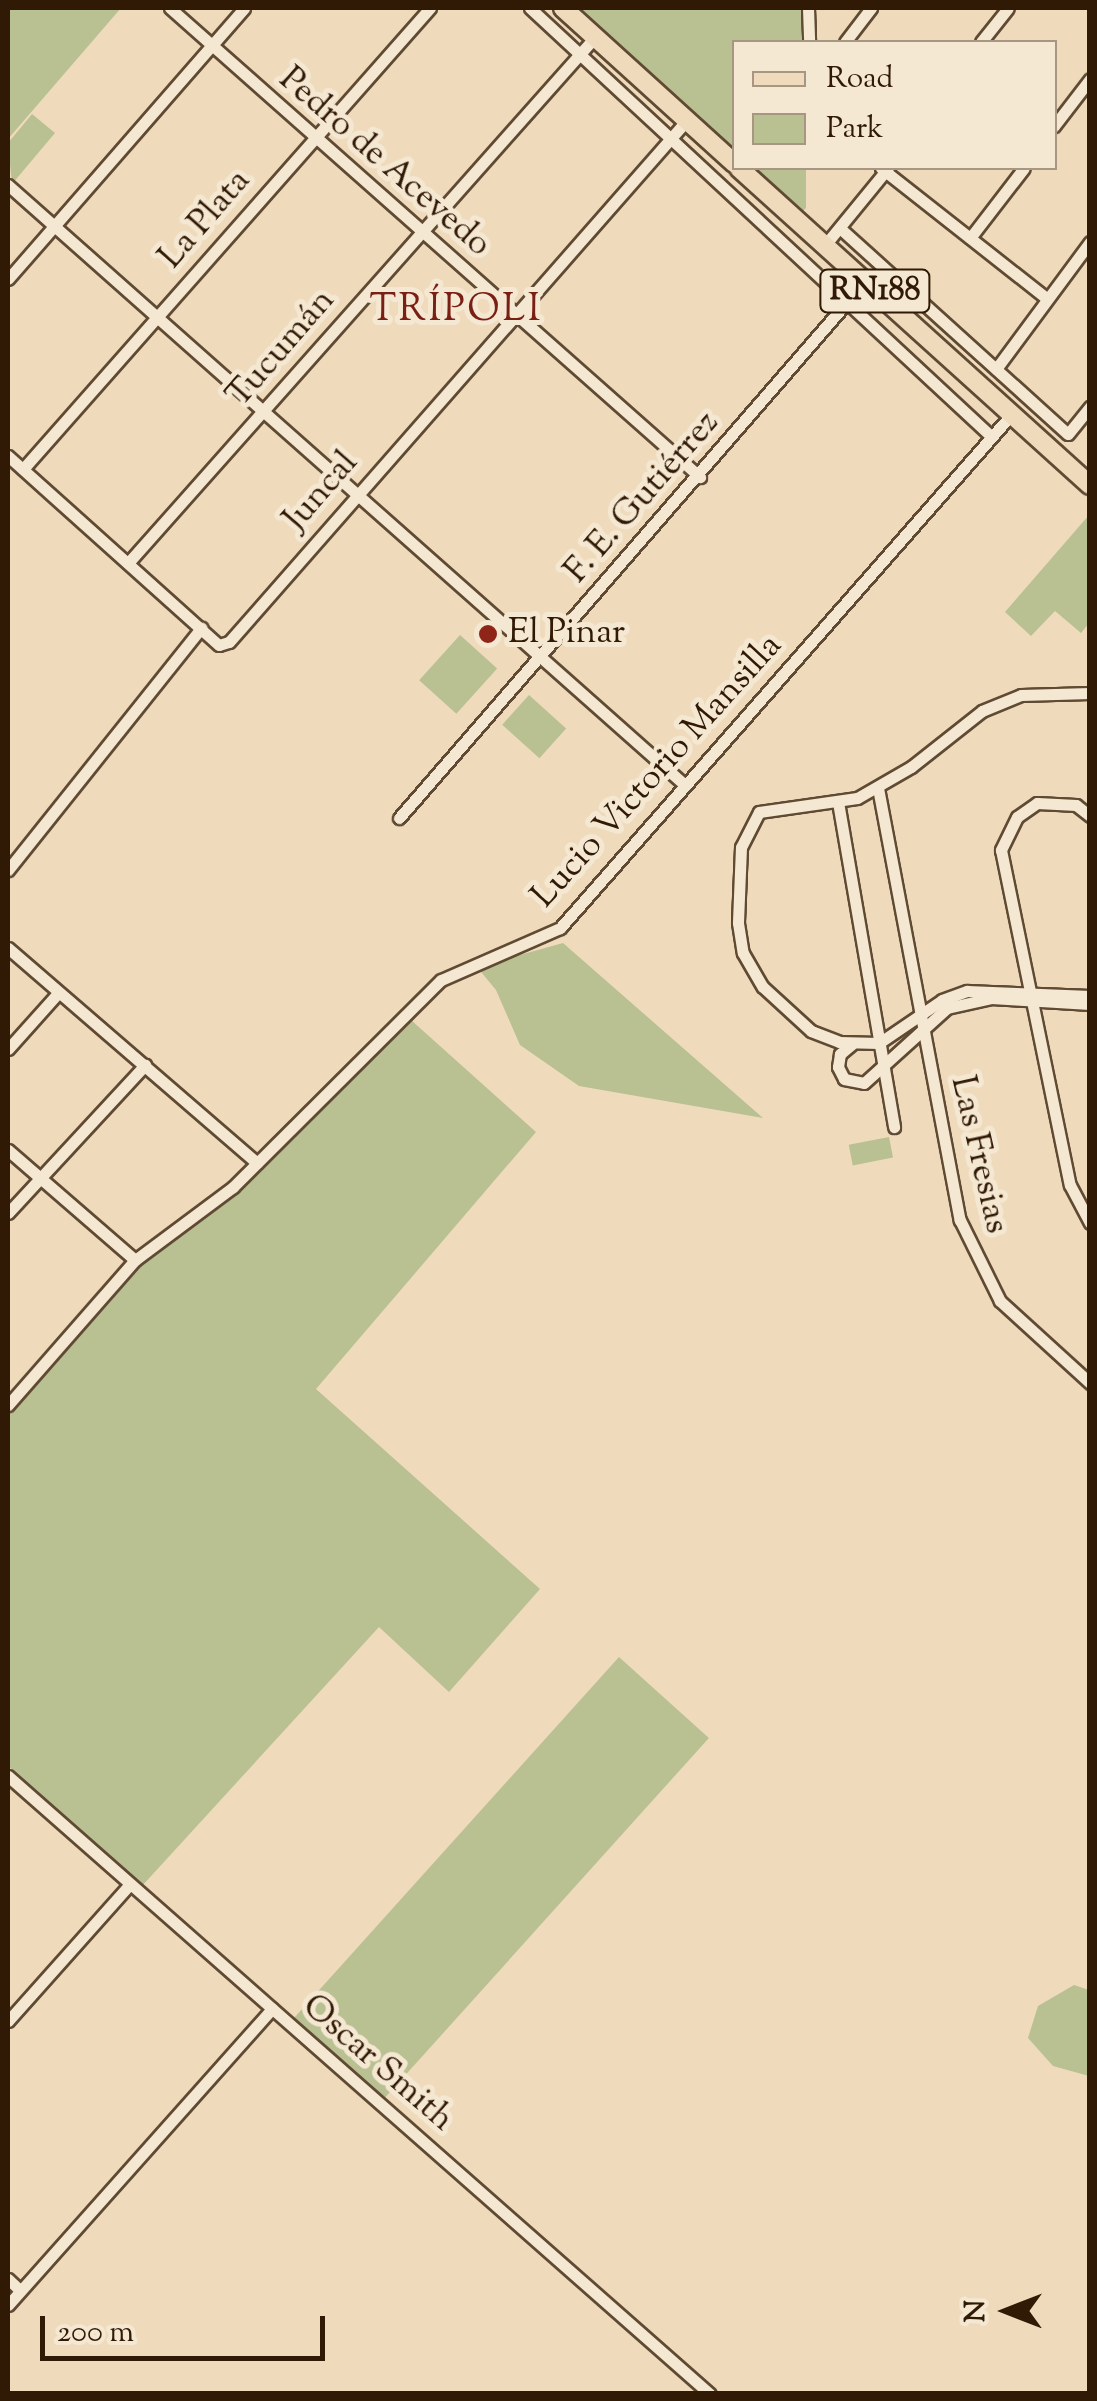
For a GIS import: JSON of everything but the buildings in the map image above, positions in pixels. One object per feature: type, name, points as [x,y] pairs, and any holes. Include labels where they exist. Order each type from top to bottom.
[{"type":"main road","name":"RN188","points":[[563,8],[732,160]]},
{"type":"main road","name":"RN188","points":[[742,170],[1090,485]]},
{"type":"street","name":"Pedro de Acevedo","points":[[170,8],[700,477]]},
{"type":"street","points":[[8,279],[244,8]]},
{"type":"street","name":"La Plata","points":[[24,469],[430,8]]},
{"type":"street","points":[[530,8],[992,437]]},
{"type":"street","points":[[808,8],[809,40]]},
{"type":"street","points":[[847,40],[871,8]]},
{"type":"street","points":[[982,40],[1005,9]]},
{"type":"street","name":"Tucumán","points":[[128,563],[596,37]]},
{"type":"street","points":[[1057,122],[1089,79]]},
{"type":"street","name":"Juncal","points":[[201,628],[219,646],[229,642],[687,120]]},
{"type":"street","points":[[825,245],[842,230],[884,170]]},
{"type":"street","points":[[886,170],[1046,298]]},
{"type":"street","points":[[970,238],[1022,170]]},
{"type":"street","points":[[8,185],[685,786]]},
{"type":"street","points":[[842,230],[1068,434],[1090,407]]},
{"type":"street","points":[[996,369],[1090,242]]},
{"type":"street","name":"F. E. Gutiérrez","points":[[400,818],[700,477],[847,302]]},
{"type":"street","name":"Lucio Victorio Mansilla","points":[[8,1405],[135,1260],[257,1164],[441,980],[560,928],[1010,415]]},
{"type":"street","points":[[8,456],[201,628],[8,870]]},
{"type":"street","points":[[1090,693],[1021,694],[982,711],[878,788],[838,802],[778,805],[748,826],[738,923],[743,953],[763,987],[811,1031],[859,1043],[880,1043],[920,1013],[967,991],[1090,1004]]},
{"type":"street","name":"Las Fresias","points":[[878,788],[922,1027],[973,1254],[1000,1302],[1090,1383]]},
{"type":"street","points":[[838,802],[880,1043],[880,1065]]},
{"type":"street","points":[[1090,816],[1076,805],[1037,803],[1006,832],[1001,850],[1070,1184],[1090,1223]]},
{"type":"street","points":[[8,948],[257,1164]]},
{"type":"street","points":[[8,1049],[58,994]]},
{"type":"street","points":[[859,1043],[838,1060],[844,1079],[864,1083],[922,1027],[968,1002],[1090,996]]},
{"type":"street","points":[[859,1043],[875,1052],[894,1127]]},
{"type":"street","points":[[8,1213],[145,1065]]},
{"type":"street","points":[[8,1150],[135,1260]]},
{"type":"street","name":"Oscar Smith","points":[[8,1776],[710,2394]]},
{"type":"street","points":[[8,2021],[130,1884]]},
{"type":"street","points":[[8,2305],[272,2009]]},
{"type":"street","points":[[8,2279],[20,2290]]},
{"type":"green space","points":[[8,8],[121,8],[8,139]]},
{"type":"green space","points":[[572,8],[803,8],[804,40],[732,40],[732,154]]},
{"type":"green space","points":[[32,114],[55,133],[12,184],[8,143]]},
{"type":"green space","points":[[749,170],[806,170],[806,208],[799,215]]},
{"type":"green space","points":[[1089,515],[1089,623],[1081,633],[1055,611],[1031,636],[1005,612]]},
{"type":"green space","points":[[460,635],[497,668],[456,714],[419,680]]},
{"type":"green space","points":[[529,695],[566,728],[539,758],[502,725]]},
{"type":"green space","points":[[563,943],[763,1118],[579,1086],[520,1045],[496,990],[477,967]]},
{"type":"green space","points":[[411,1020],[536,1132],[316,1389],[540,1589],[449,1692],[379,1627],[142,1886],[8,1766],[8,1414],[154,1251],[244,1187]]},
{"type":"green space","points":[[889,1137],[893,1158],[853,1165],[849,1145]]},
{"type":"green space","points":[[619,1657],[709,1738],[382,2101],[292,2020]]},
{"type":"green space","points":[[1074,1985],[1089,1990],[1089,2076],[1053,2066],[1028,2038],[1038,2006]]},
{"type":"place","name":"El Pinar","points":[[488,634]]},
{"type":"district","name":"TRÍPOLI","points":[[456,312]]}]
